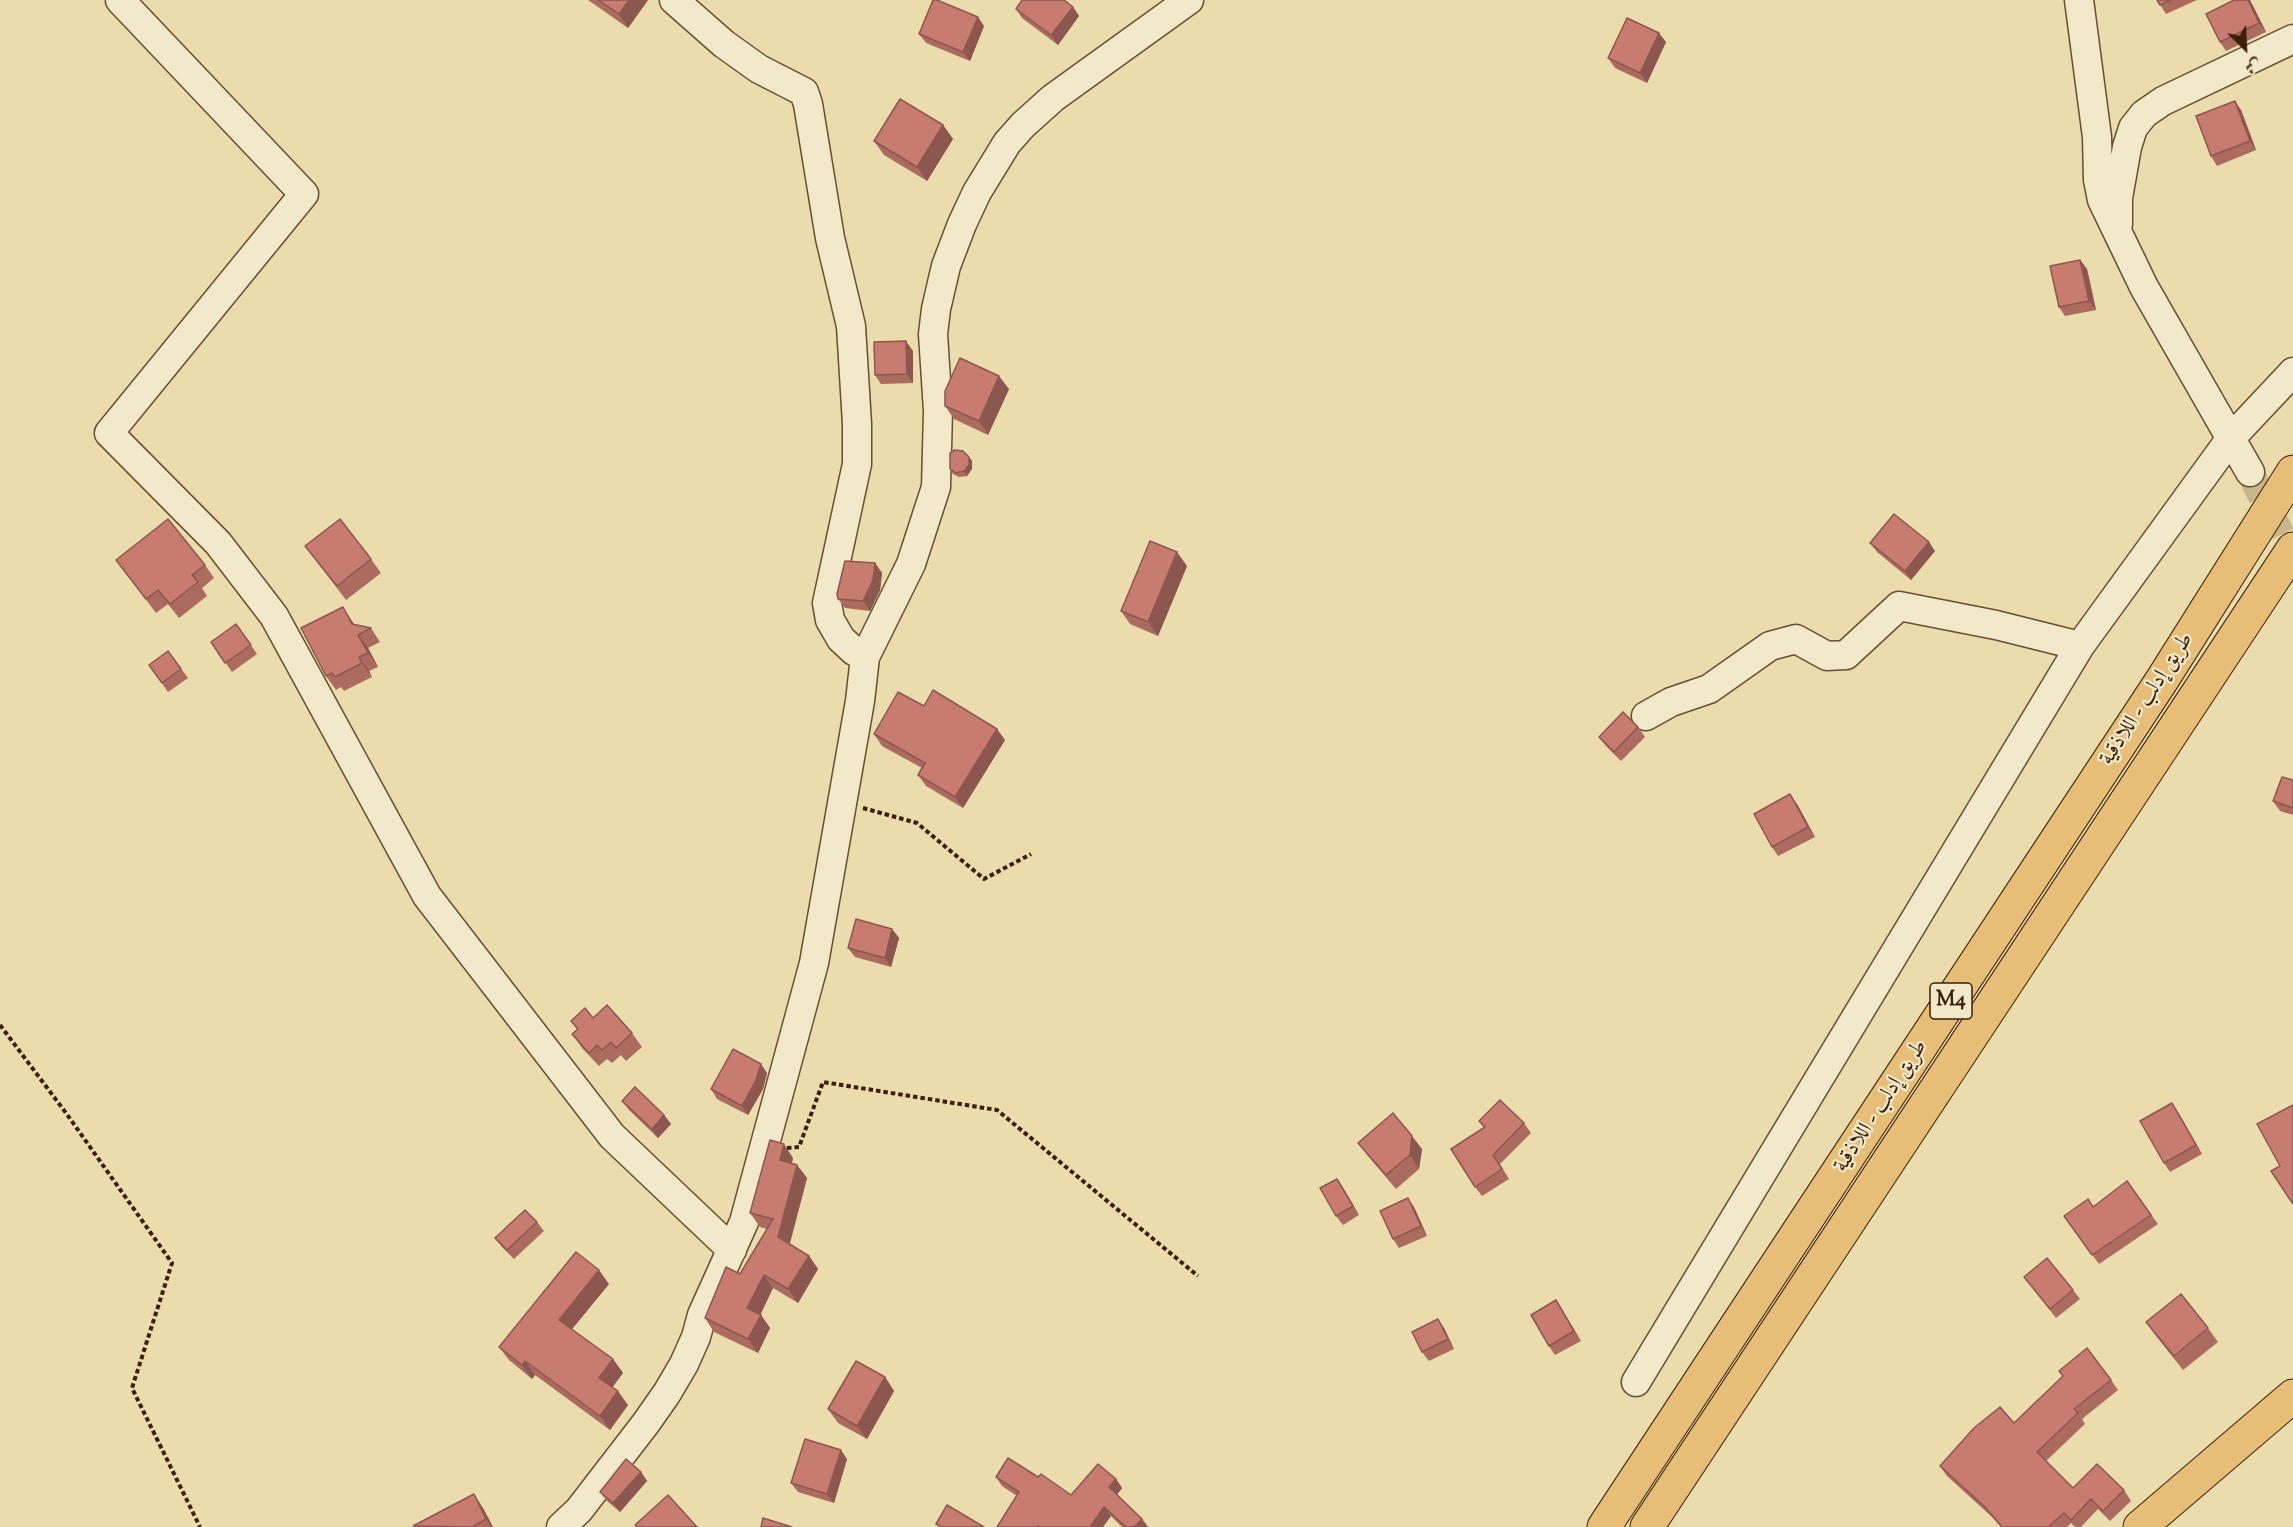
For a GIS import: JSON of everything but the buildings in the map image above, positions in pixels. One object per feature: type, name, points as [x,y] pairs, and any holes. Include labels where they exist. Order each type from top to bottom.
[{"type":"main road","name":"طريق إدلب - اللاذقية","points":[[1604,1527],[2162,680],[2293,472]]},
{"type":"main road","name":"طريق إدلب - اللاذقية","points":[[1647,1527],[2293,549]]},
{"type":"main road","points":[[2140,1527],[2293,1396]]},
{"type":"street","points":[[120,0],[304,194],[109,434],[218,543],[274,615],[427,896],[612,1136],[732,1250]]},
{"type":"street","points":[[674,0],[724,44],[759,69],[804,92],[808,104],[828,228],[851,326],[857,424],[857,464],[827,603],[831,620],[841,639],[865,657]]},
{"type":"street","points":[[561,1527],[579,1510],[646,1424],[667,1393],[684,1364],[696,1337],[702,1315],[744,1222],[814,963],[860,702],[865,657],[911,564],[936,487],[938,423],[933,334],[946,266],[977,192],[1007,143],[1023,125],[1053,98],[1189,0]]},
{"type":"street","points":[[2079,0],[2097,138],[2098,180],[2102,200],[2123,246],[2175,342],[2250,472]]},
{"type":"street","points":[[2123,246],[2117,215],[2120,180],[2133,128],[2144,114],[2163,101],[2293,39]]},
{"type":"street","points":[[1636,1382],[2080,646],[2231,438],[2293,372]]},
{"type":"street","points":[[1646,717],[1671,702],[1709,689],[1770,646],[1796,639],[1827,656],[1846,655],[1899,606],[1996,625],[2080,646]]},
{"type":"path","points":[[843,802],[917,823],[984,879],[1031,854]]},
{"type":"path","points":[[0,1025],[66,1113],[172,1263],[132,1388],[200,1527]]},
{"type":"path","points":[[763,1149],[799,1147],[823,1082],[998,1110],[1198,1276]]},
{"type":"tunnel","points":[[2250,472],[2293,559]]}]
